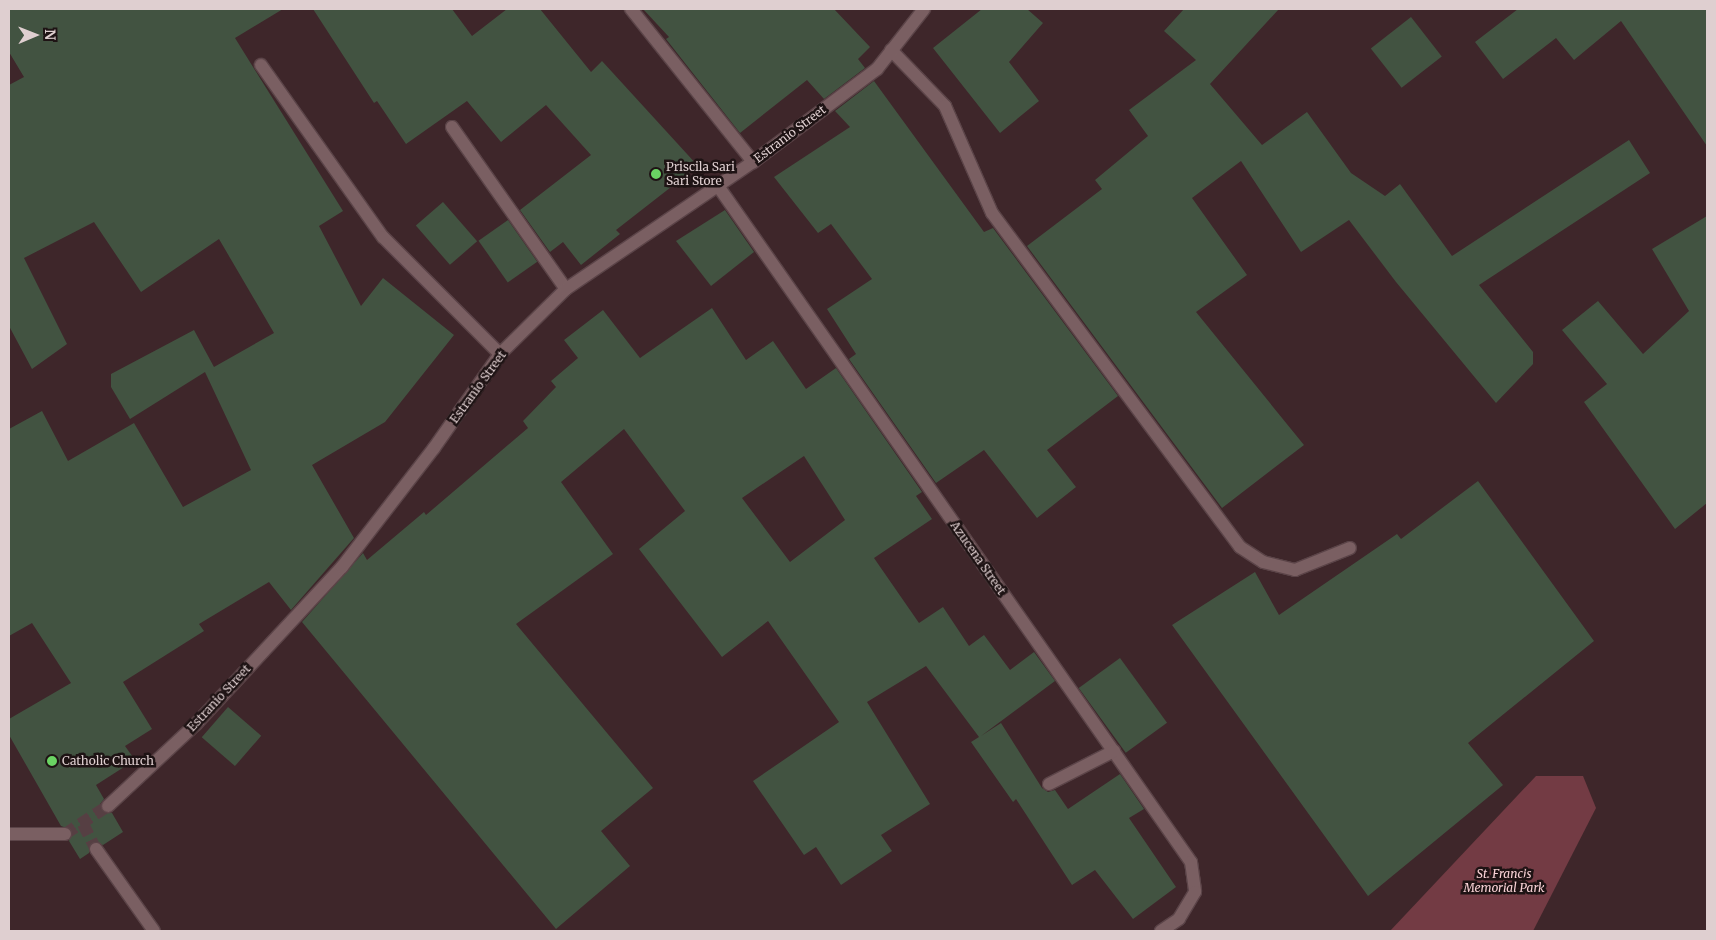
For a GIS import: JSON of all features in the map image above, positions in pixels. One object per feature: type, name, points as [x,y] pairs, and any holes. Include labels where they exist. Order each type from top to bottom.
[{"type":"street","points":[[631,9],[753,162]]},
{"type":"street","name":"Estranio Street","points":[[108,806],[196,724],[342,567],[434,448],[500,354],[566,289],[753,162],[877,69],[924,9]]},
{"type":"street","points":[[891,50],[945,106],[992,213],[1240,547],[1263,562],[1296,570],[1350,548]]},
{"type":"street","points":[[262,65],[383,237],[500,354]]},
{"type":"street","points":[[452,127],[566,289]]},
{"type":"street","name":"Azucena Street","points":[[718,186],[1191,862],[1195,892],[1179,919],[1161,931]]},
{"type":"street","points":[[1049,784],[1114,751]]},
{"type":"street","points":[[9,834],[65,834]]},
{"type":"street","points":[[96,849],[154,931]]},
{"type":"green space","name":"St. Francis Memorial Park","points":[[1536,776],[1583,776],[1596,808],[1533,931],[1390,931]]},
{"type":"building","points":[[9,9],[283,9],[235,38],[343,211],[319,226],[361,306],[383,278],[454,335],[385,422],[312,465],[354,538],[291,610],[269,582],[199,624],[204,631],[123,682],[152,729],[125,746],[135,760],[96,785],[104,799],[100,804],[102,811],[112,813],[123,832],[103,845],[92,842],[89,853],[80,859],[69,841],[72,830],[61,826],[9,735],[9,719],[71,683],[32,623],[9,636],[9,429],[42,411],[68,461],[134,423],[183,507],[251,470],[205,372],[130,419],[111,387],[111,374],[194,330],[214,367],[274,333],[219,239],[141,292],[94,222],[24,258],[67,344],[32,369],[9,326],[9,85],[24,77],[9,52]]},
{"type":"building","points":[[313,9],[452,9],[472,36],[507,9],[540,9],[591,72],[602,61],[698,166],[616,230],[620,234],[581,265],[563,242],[550,252],[520,210],[591,155],[546,105],[501,142],[467,101],[406,144],[377,101],[374,103]]},
{"type":"building","points":[[643,9],[834,9],[870,47],[858,59],[865,68],[824,99],[807,80],[740,133],[666,39],[669,37]]},
{"type":"building","points":[[982,9],[1027,9],[1043,23],[1009,62],[1039,101],[1000,133],[933,48]]},
{"type":"building","points":[[1184,9],[1279,9],[1210,84],[1262,145],[1307,112],[1351,173],[1385,196],[1400,184],[1452,256],[1629,140],[1650,173],[1479,285],[1533,352],[1533,364],[1496,403],[1396,282],[1349,220],[1301,252],[1241,161],[1192,198],[1247,275],[1196,312],[1304,445],[1222,508],[1027,246],[1102,189],[1095,180],[1148,136],[1129,110],[1196,60],[1164,31]]},
{"type":"building","points":[[1518,9],[1707,9],[1707,146],[1621,21],[1574,60],[1556,38],[1503,79],[1475,42]]},
{"type":"building","points":[[1411,17],[1442,56],[1402,88],[1371,48]]},
{"type":"building","points":[[874,81],[984,232],[993,228],[1118,396],[1047,450],[1076,487],[1037,518],[984,450],[936,483],[849,359],[856,354],[827,309],[872,279],[831,224],[818,233],[774,177],[850,127],[835,111]]},
{"type":"building","points":[[443,202],[477,241],[450,265],[416,226]]},
{"type":"building","points":[[725,210],[754,252],[711,286],[676,241]]},
{"type":"building","points":[[1707,216],[1707,503],[1675,529],[1584,402],[1607,384],[1562,330],[1598,301],[1643,354],[1689,311],[1652,249]]},
{"type":"building","points":[[508,220],[537,262],[508,282],[479,241]]},
{"type":"building","points":[[712,308],[746,360],[773,341],[806,389],[836,368],[922,492],[916,496],[932,519],[874,558],[919,623],[943,607],[969,646],[984,635],[1010,670],[1034,652],[1055,681],[981,736],[1001,723],[1042,788],[1048,792],[1055,790],[1068,809],[1120,774],[1144,809],[1129,818],[1176,887],[1133,919],[1095,870],[1072,885],[1016,799],[1013,802],[971,742],[979,737],[926,666],[867,702],[930,804],[881,835],[892,851],[841,885],[816,847],[804,855],[753,781],[839,722],[768,621],[722,657],[639,549],[685,511],[624,429],[561,482],[613,554],[516,624],[653,788],[601,831],[630,866],[556,929],[302,622],[363,553],[367,560],[424,512],[426,515],[528,428],[523,421],[556,387],[551,381],[578,358],[564,340],[603,310],[640,358]],"holes":[[[804,456],[845,520],[790,562],[742,498]]]},
{"type":"building","points":[[1478,481],[1594,641],[1468,743],[1503,785],[1368,896],[1172,625],[1255,572],[1279,615],[1397,534],[1401,539]]},
{"type":"building","points":[[1120,658],[1167,723],[1126,753],[1079,688]]},
{"type":"building","points":[[228,707],[261,736],[235,766],[202,737]]},
{"type":"tunnel","points":[[65,834],[108,806]]},
{"type":"tunnel","points":[[83,824],[96,849]]},
{"type":"place","name":"Priscila Sari Sari Store","points":[[656,174]]},
{"type":"place","name":"Catholic Church","points":[[52,761]]}]
